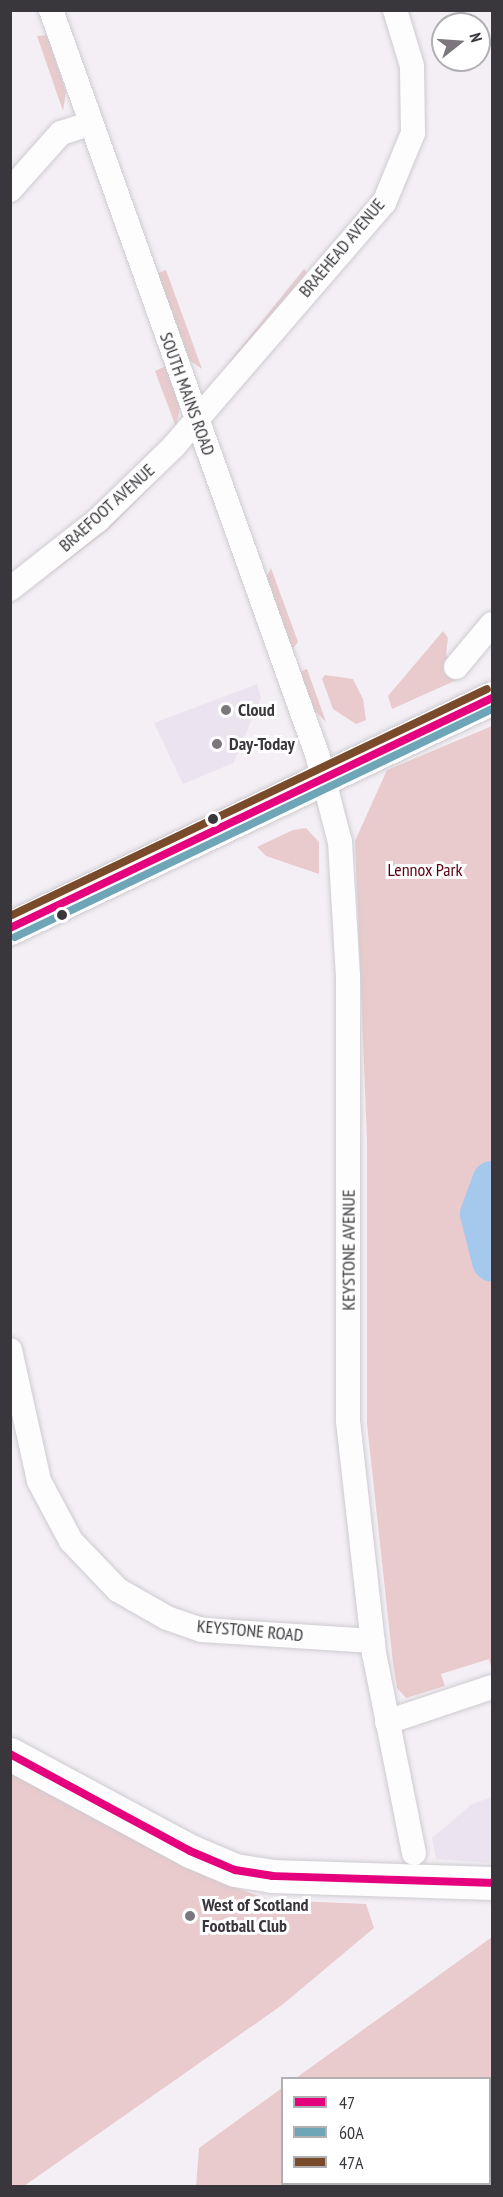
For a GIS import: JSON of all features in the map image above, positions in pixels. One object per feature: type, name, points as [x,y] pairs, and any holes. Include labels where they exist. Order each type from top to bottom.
[{"type":"main road","points":[[10,928],[492,698]]},
{"type":"main road","points":[[10,1754],[190,1851],[235,1870],[272,1876],[492,1883]]},
{"type":"street","name":"SOUTH MAINS ROAD","points":[[51,10],[88,123],[197,420],[323,779]]},
{"type":"street","name":"BRAEHEAD AVENUE","points":[[197,420],[384,203],[412,134],[412,66],[395,10]]},
{"type":"street","points":[[10,190],[61,133],[88,123]]},
{"type":"street","name":"BRAEFOOT AVENUE","points":[[10,590],[98,520],[197,420]]},
{"type":"street","points":[[456,667],[492,624]]},
{"type":"street","name":"KEYSTONE AVENUE","points":[[323,779],[340,842],[348,975],[348,1421],[373,1641],[414,1853]]},
{"type":"street","name":"KEYSTONE ROAD","points":[[10,1350],[39,1481],[71,1541],[118,1590],[166,1618],[202,1630],[373,1641]]},
{"type":"street","points":[[387,1722],[492,1687]]},
{"type":"shaded area","points":[[257,684],[261,698],[233,763],[183,784],[154,723]]},
{"type":"shaded area","points":[[492,1797],[492,1863],[436,1859],[432,1838],[472,1804]]},
{"type":"green space","points":[[47,35],[66,92],[63,111],[37,36]]},
{"type":"green space","points":[[304,269],[307,273],[231,364],[229,362]]},
{"type":"green space","points":[[166,270],[202,369],[185,357],[155,274]]},
{"type":"green space","points":[[166,366],[180,407],[176,427],[155,371]]},
{"type":"green space","points":[[162,475],[109,529],[41,581],[95,537]]},
{"type":"green space","points":[[271,568],[298,642],[290,652],[265,579]]},
{"type":"green space","points":[[443,631],[448,638],[446,655],[463,674],[461,678],[392,709],[388,696]]},
{"type":"green space","points":[[307,669],[326,722],[310,706],[298,672]]},
{"type":"green space","points":[[325,675],[353,679],[363,699],[366,720],[356,724],[333,709],[322,679]]},
{"type":"green space","name":"Lennox Park","points":[[492,726],[492,1670],[489,1659],[441,1674],[445,1686],[406,1698],[397,1688],[393,1663],[367,1424],[367,1140],[355,841],[387,770]]},
{"type":"green space","points":[[306,828],[319,842],[319,874],[266,856],[257,847],[293,830]]},
{"type":"green space","name":"West of Scotland Football Club","points":[[10,1773],[207,1877],[270,1900],[366,1904],[374,1928],[282,2005],[24,2186],[10,2186]]},
{"type":"green space","points":[[492,1937],[492,2186],[196,2186],[199,2148],[281,2089],[281,2185],[491,2185],[491,2077],[297,2077]]},
{"type":"waterway","points":[[492,1181],[480,1214],[492,1261]]},
{"type":"transit line","name":"47A","points":[[10,916],[487,689]]},
{"type":"transit line","name":"47","points":[[10,928],[492,698]]},
{"type":"transit line","name":"60A","points":[[15,937],[492,709]]},
{"type":"transit line","name":"47","points":[[10,1754],[190,1851],[235,1870],[272,1876],[492,1883]]},
{"type":"place","name":"Cloud","points":[[226,710]]},
{"type":"place","name":"Day-Today","points":[[217,744]]},
{"type":"place","name":"West of Scotland Football Club","points":[[190,1916]]}]
